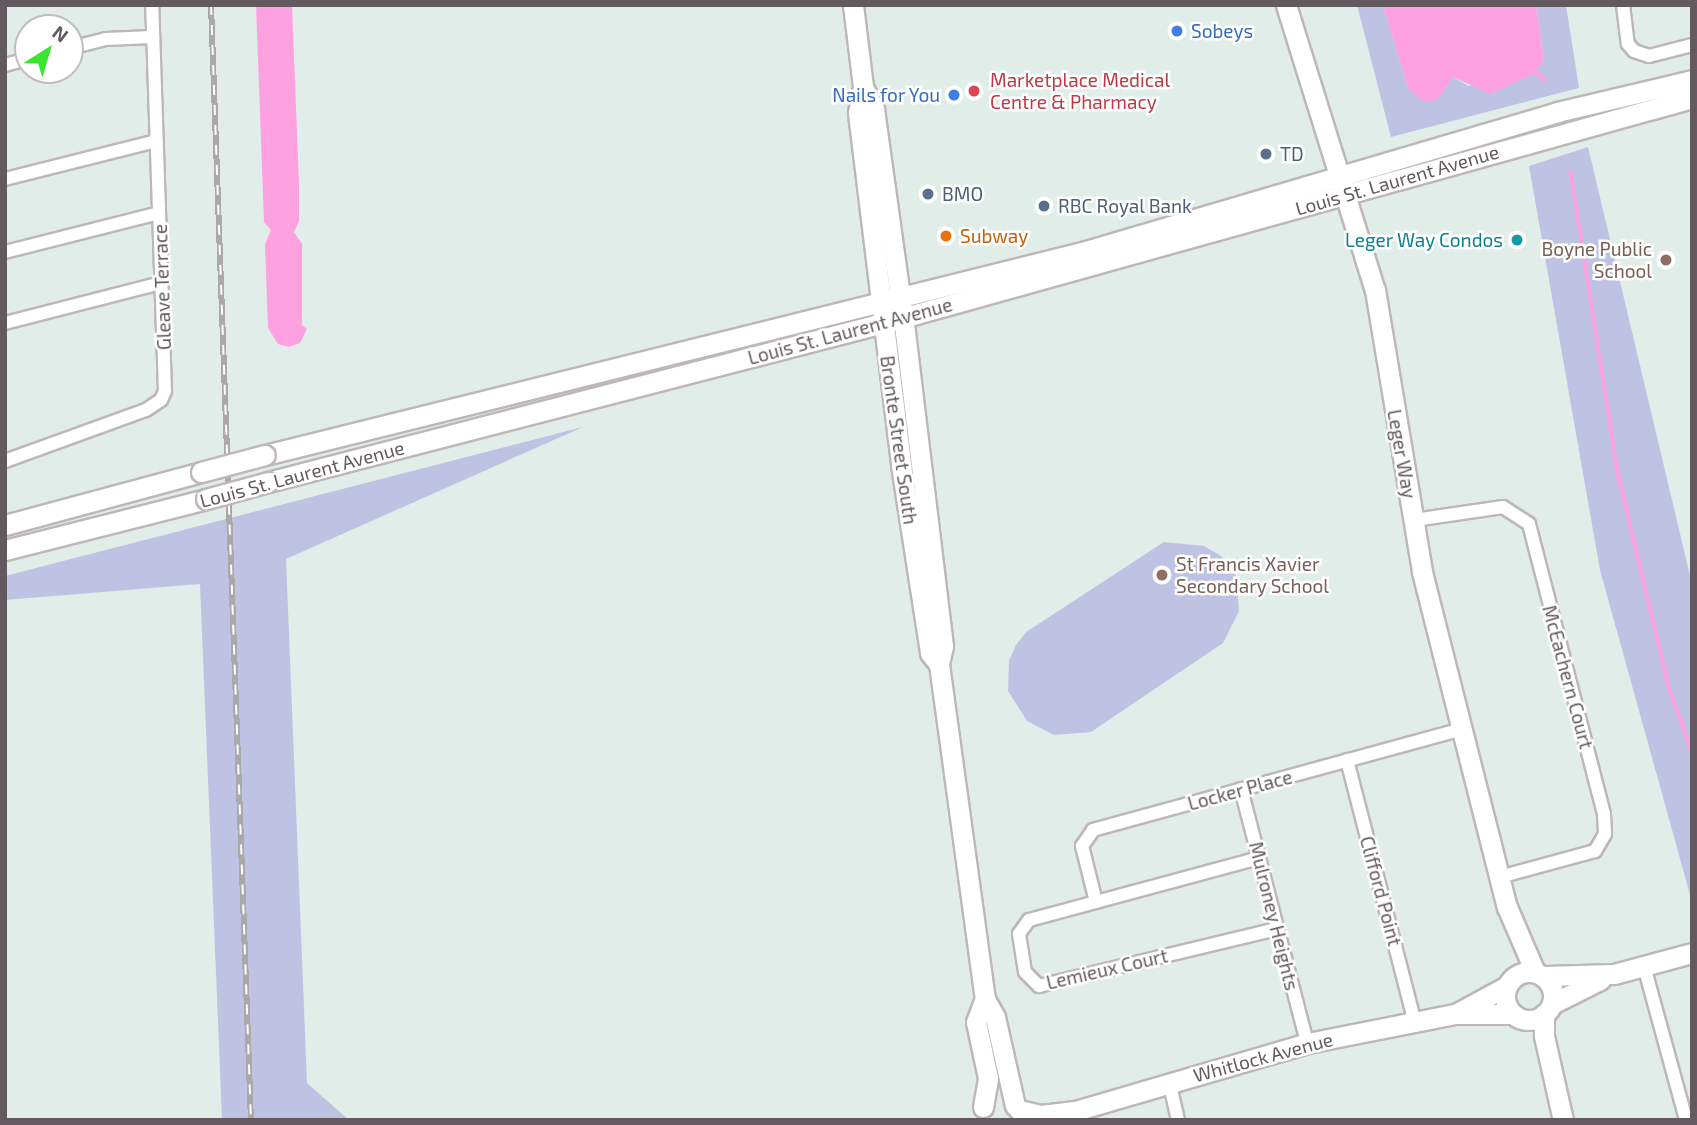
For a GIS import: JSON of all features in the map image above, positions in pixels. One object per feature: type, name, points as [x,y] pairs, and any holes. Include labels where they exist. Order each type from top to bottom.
[{"type":"main road","name":"Bronte Street South","points":[[853,5],[863,87],[858,113],[889,298],[883,323],[930,653],[939,664]]},
{"type":"main road","name":"Leger Way","points":[[1286,5],[1375,290],[1414,520],[1461,729],[1499,877],[1507,907],[1539,974]]},
{"type":"main road","name":"Louis St. Laurent Avenue","points":[[5,550],[902,318],[1344,187],[1556,112],[1692,80]]},
{"type":"main road","name":"Louis St. Laurent Avenue","points":[[5,525],[201,472],[1692,98]]},
{"type":"main road","name":"Bronte Street South","points":[[889,298],[902,318],[943,646],[939,664],[985,999],[995,1017],[1020,1112]]},
{"type":"main road","name":"Leger Way","points":[[1507,907],[1510,982]]},
{"type":"main road","points":[[1519,1017],[1548,1009],[1614,974],[1692,953]]},
{"type":"main road","points":[[1563,1120],[1554,1088],[1519,1017],[1505,1001],[1510,982],[1539,974],[1614,974]]},
{"type":"main road","points":[[1539,974],[1552,989],[1548,1009],[1554,1088]]},
{"type":"main road","name":"Whitlock Avenue","points":[[1455,1014],[1510,982]]},
{"type":"main road","name":"Bronte Street South","points":[[978,1114],[988,1078],[976,1022],[985,999]]},
{"type":"main road","name":"Whitlock Avenue","points":[[978,1114],[997,1101],[1020,1112],[1068,1116],[1169,1082],[1307,1043],[1455,1014],[1519,1017]]},
{"type":"street","name":"Gleave Terrace","points":[[5,461],[146,410],[162,400],[165,391],[152,5]]},
{"type":"street","points":[[1623,5],[1628,44],[1634,51],[1649,56],[1692,45]]},
{"type":"street","points":[[84,44],[106,39],[152,37]]},
{"type":"street","points":[[5,179],[156,141]]},
{"type":"street","points":[[5,252],[159,213]]},
{"type":"street","points":[[5,323],[162,283]]},
{"type":"street","name":"McEachern Court","points":[[1414,520],[1503,507],[1529,524],[1604,814],[1605,834],[1595,851],[1499,877]]},
{"type":"street","name":"Locker Place","points":[[1096,902],[1082,846],[1085,836],[1241,789],[1461,729]]},
{"type":"street","name":"Clifford Point","points":[[1347,760],[1415,1022]]},
{"type":"street","name":"Mulroney Heights","points":[[1241,789],[1307,1043]]},
{"type":"street","name":"Lemieux Court","points":[[1259,858],[1029,920],[1019,934],[1025,972],[1031,982],[1039,986],[1277,929]]},
{"type":"street","points":[[1644,966],[1686,1120]]},
{"type":"street","points":[[1169,1082],[1178,1120]]},
{"type":"shaded area","points":[[256,5],[292,5],[299,184],[299,221],[294,232],[302,244],[302,325],[307,329],[300,343],[289,347],[278,344],[268,328],[265,244],[271,230],[264,222]]},
{"type":"shaded area","points":[[1357,5],[1383,5],[1408,88],[1453,77],[1469,86],[1544,60],[1536,5],[1566,5],[1579,88],[1391,137]]},
{"type":"shaded area","points":[[1383,5],[1536,5],[1544,60],[1533,74],[1490,94],[1453,77],[1437,100],[1423,102],[1408,88]]},
{"type":"shaded area","points":[[1588,147],[1692,584],[1692,902],[1600,570],[1529,166]]},
{"type":"shaded area","points":[[583,427],[286,559],[307,1083],[349,1120],[222,1120],[200,584],[5,600],[5,576]]},
{"type":"shaded area","points":[[1164,542],[1204,546],[1221,556],[1236,576],[1239,611],[1223,643],[1091,732],[1054,735],[1027,721],[1008,691],[1009,661],[1016,645],[1026,632]]},
{"type":"waterway","points":[[1532,69],[1545,80]]},
{"type":"waterway","points":[[1571,172],[1619,477],[1669,687],[1692,752]]},
{"type":"railway","points":[[211,5],[251,1120]]},
{"type":"place","name":"Sobeys","points":[[1177,31]]},
{"type":"place","name":"Marketplace Medical Centre & Pharmacy","points":[[974,91]]},
{"type":"place","name":"Nails for You","points":[[954,95]]},
{"type":"place","name":"TD","points":[[1266,154]]},
{"type":"place","name":"BMO","points":[[928,194]]},
{"type":"place","name":"RBC Royal Bank","points":[[1044,206]]},
{"type":"place","name":"Subway","points":[[946,236]]},
{"type":"place","name":"Leger Way Condos","points":[[1517,240]]},
{"type":"place","name":"Boyne Public School","points":[[1666,260]]},
{"type":"place","name":"St Francis Xavier Secondary School","points":[[1162,575]]}]
